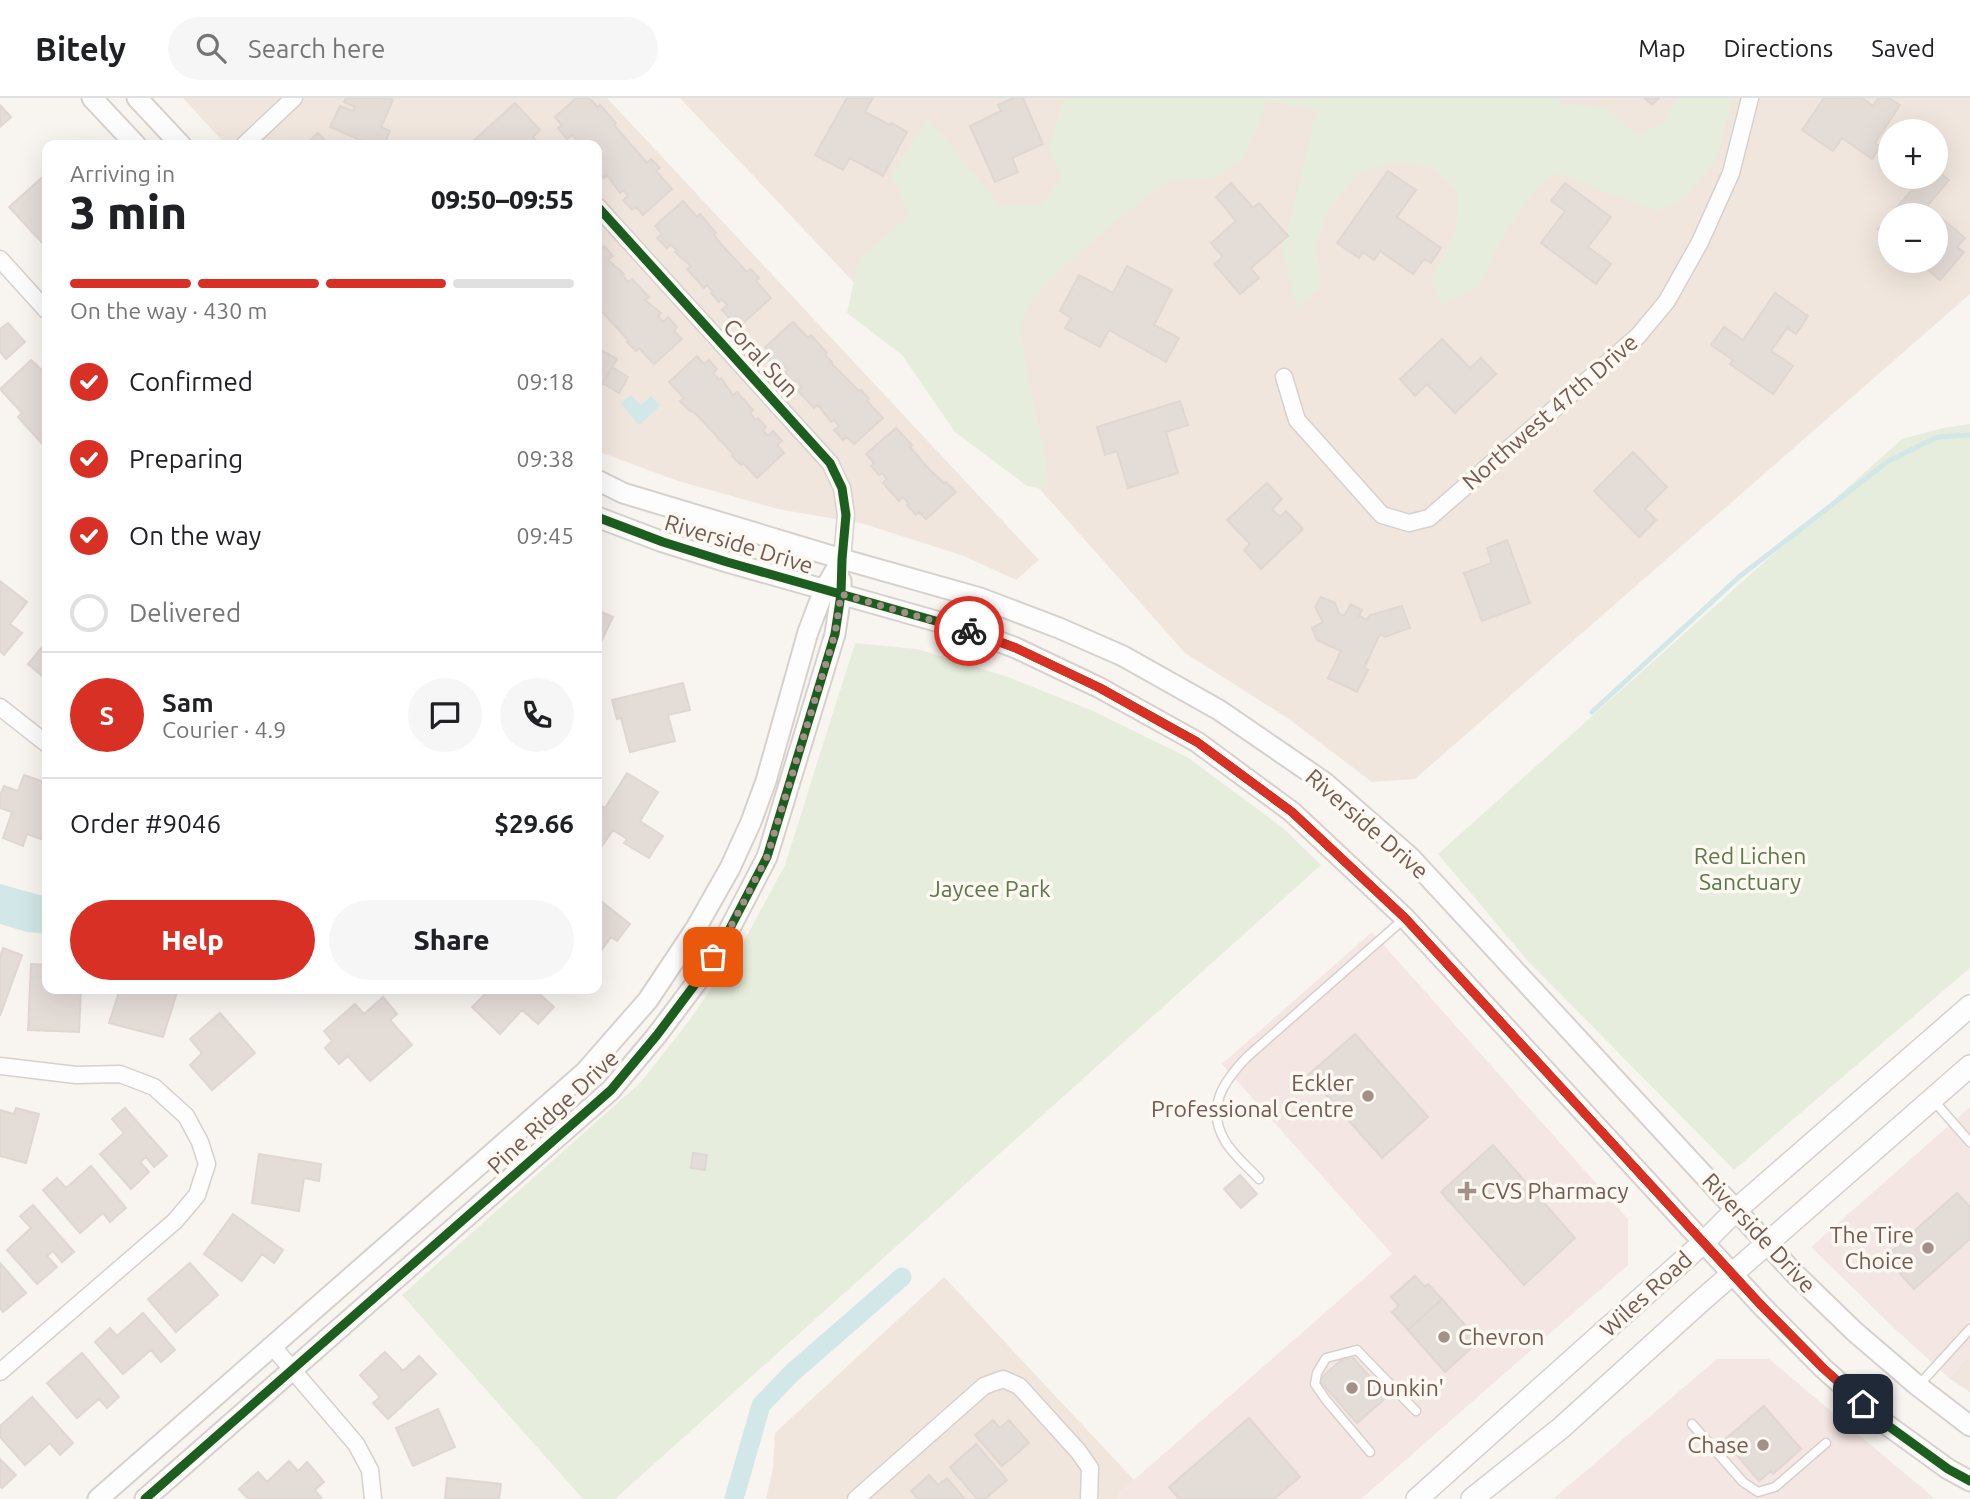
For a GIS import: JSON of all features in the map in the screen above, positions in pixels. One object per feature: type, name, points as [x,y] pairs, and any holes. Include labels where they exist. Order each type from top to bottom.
[{"type":"main road","name":"Wiles Road","points":[[1417,1499],[1704,1242],[1737,1209],[1970,1006]]},
{"type":"main road","name":"Wiles Road","points":[[1472,1499],[1560,1428],[1970,1066]]},
{"type":"street","points":[[92,98],[131,140]]},
{"type":"street","points":[[137,98],[176,140]]},
{"type":"street","points":[[249,140],[294,98]]},
{"type":"street","name":"Northwest 47th Drive","points":[[1284,377],[1297,420],[1382,515],[1409,523],[1429,518],[1638,336],[1667,301],[1700,242],[1731,173],[1750,98]]},
{"type":"street","name":"Coral Sun","points":[[602,212],[830,463],[842,488],[846,515],[842,559]]},
{"type":"street","points":[[0,259],[42,305]]},
{"type":"street","name":"Riverside Drive","points":[[602,482],[623,493],[980,598],[1059,628],[1123,656],[1219,710],[1324,782],[1411,858],[1794,1273],[1855,1332],[1970,1426]]},
{"type":"street","name":"Riverside Drive","points":[[602,519],[663,542],[971,631],[1016,648],[1100,688],[1197,742],[1292,812],[1405,918],[1760,1304],[1823,1368],[1883,1422],[1948,1469],[1970,1481]]},
{"type":"street","name":"Pine Ridge Drive","points":[[98,1499],[585,1072],[648,1000],[696,928],[730,868],[751,822],[766,780],[808,632],[832,592],[842,559]]},
{"type":"street","name":"Pine Ridge Drive","points":[[145,1499],[611,1090],[657,1035],[699,979],[727,934],[767,857],[835,634],[832,592]]},
{"type":"street","points":[[0,707],[42,740]]},
{"type":"street","points":[[0,1066],[76,1075],[120,1074],[154,1087],[186,1116],[200,1142],[207,1164],[197,1195],[176,1221],[0,1372]]},
{"type":"street","points":[[273,1347],[356,1444],[370,1470],[373,1499]]},
{"type":"street","points":[[856,1499],[984,1386],[1003,1378],[1019,1386],[1078,1451],[1090,1468],[1089,1499]]},
{"type":"lane","points":[[1259,1179],[1225,1142],[1217,1121],[1217,1103],[1221,1089],[1247,1056],[1405,918]]},
{"type":"lane","points":[[1932,1099],[1970,1142]]},
{"type":"lane","points":[[1918,1386],[1970,1329]]},
{"type":"lane","points":[[1370,1452],[1315,1384],[1317,1373],[1326,1358],[1357,1350],[1416,1411]]},
{"type":"lane","points":[[1692,1424],[1743,1482],[1758,1492],[1776,1487],[1826,1443]]},
{"type":"shaded area","points":[[183,98],[607,98],[1039,560],[1016,580],[964,556],[864,524],[778,509],[678,481],[602,453],[602,140],[221,140]]},
{"type":"shaded area","points":[[680,98],[1970,98],[1970,294],[1415,779],[1372,782],[1286,717],[1185,653],[908,340]]},
{"type":"shaded area","points":[[631,395],[641,405],[651,396],[660,406],[639,425],[621,404]]},
{"type":"shaded area","points":[[0,884],[42,896],[42,934],[0,924]]},
{"type":"shaded area","points":[[1372,932],[1628,1219],[1628,1265],[1361,1499],[1117,1499],[1121,1491],[1392,1254],[1222,1064]]},
{"type":"shaded area","points":[[1970,1107],[1970,1354],[1949,1378],[1811,1247]]},
{"type":"shaded area","points":[[944,1277],[1134,1480],[1121,1491],[1117,1499],[766,1499],[773,1469],[775,1433]]},
{"type":"shaded area","points":[[1970,1354],[1970,1392],[1949,1378]]},
{"type":"shaded area","points":[[1717,1359],[1769,1359],[1935,1499],[1553,1499]]},
{"type":"green space","points":[[1063,98],[1553,98],[1567,105],[1607,108],[1638,136],[1663,122],[1677,98],[1732,98],[1717,158],[1685,198],[1657,211],[1556,173],[1533,192],[1495,250],[1480,287],[1443,304],[1431,280],[1457,230],[1459,195],[1433,167],[1392,163],[1358,173],[1325,216],[1316,248],[1322,285],[1297,308],[1282,248],[1316,110],[1267,101],[1244,159],[1216,177],[1168,181],[1063,268],[1031,301],[1020,326],[1046,460],[1047,490],[1027,486],[955,432],[902,355],[847,313],[859,258],[909,216],[892,174],[928,118],[999,206],[1042,205],[1061,177],[1049,150]]},
{"type":"green space","name":"Red Lichen Sanctuary","points":[[1970,424],[1970,968],[1734,1170],[1527,960],[1438,854],[1902,439]]},
{"type":"green space","name":"Jaycee Park","points":[[855,643],[917,649],[1008,677],[1091,710],[1187,757],[1283,828],[1321,865],[615,1499],[583,1499],[402,1295],[641,1082],[689,1021],[744,941],[785,865]]},
{"type":"building","points":[[346,98],[393,100],[381,127],[390,131],[386,140],[360,140],[330,127],[340,106],[353,111],[355,107],[344,102]]},
{"type":"building","points":[[576,98],[589,98],[598,107],[600,105],[647,163],[651,159],[660,168],[656,171],[672,189],[643,215],[636,207],[632,210],[623,200],[628,196],[623,190],[620,193],[607,175],[604,178],[602,176],[602,140],[577,140],[572,135],[567,139],[558,128],[562,125],[555,117]]},
{"type":"building","points":[[847,98],[873,98],[865,112],[907,132],[883,176],[850,158],[843,170],[815,155]]},
{"type":"building","points":[[1013,98],[1023,98],[1043,144],[1012,158],[1018,172],[995,182],[970,126],[1001,111],[998,105]]},
{"type":"building","points":[[1644,98],[1659,98],[1652,105]]},
{"type":"building","points":[[1824,98],[1862,98],[1873,106],[1878,98],[1889,98],[1900,105],[1891,119],[1878,119],[1878,138],[1875,143],[1878,150],[1872,159],[1842,138],[1833,151],[1802,130]]},
{"type":"building","points":[[515,103],[540,130],[533,137],[536,140],[474,140]]},
{"type":"building","points":[[0,105],[11,117],[0,127]]},
{"type":"building","points":[[318,133],[324,140],[310,140]]},
{"type":"building","points":[[1388,171],[1416,190],[1397,217],[1441,248],[1431,263],[1424,259],[1413,274],[1380,251],[1374,260],[1363,252],[1359,258],[1337,243]]},
{"type":"building","points":[[42,177],[42,243],[9,207]]},
{"type":"building","points":[[1231,183],[1253,208],[1259,203],[1288,236],[1251,268],[1259,278],[1240,294],[1214,264],[1223,257],[1211,243],[1236,221],[1216,197]]},
{"type":"building","points":[[1565,183],[1611,217],[1588,247],[1611,264],[1596,284],[1541,243],[1565,211],[1551,201]]},
{"type":"building","points":[[1913,189],[1941,189],[1930,203],[1900,203]]},
{"type":"building","points":[[683,201],[697,217],[700,214],[716,233],[714,234],[720,243],[747,272],[751,269],[759,278],[756,281],[771,298],[742,324],[735,316],[731,320],[722,310],[727,305],[722,299],[719,302],[707,285],[704,288],[687,269],[691,266],[675,252],[677,251],[671,244],[667,248],[657,238],[662,234],[655,226]]},
{"type":"building","points":[[1948,224],[1965,238],[1957,247],[1964,252],[1948,271]]},
{"type":"building","points":[[604,246],[613,256],[608,260],[624,274],[622,275],[628,282],[632,279],[649,297],[645,300],[661,313],[658,316],[663,322],[668,317],[677,327],[674,331],[682,339],[654,364],[639,348],[636,351],[627,342],[629,341],[602,311]]},
{"type":"building","points":[[1127,266],[1172,290],[1154,325],[1179,338],[1166,362],[1109,330],[1100,347],[1065,328],[1071,318],[1060,311],[1079,275],[1113,293]]},
{"type":"building","points":[[1932,273],[1946,273],[1940,280]]},
{"type":"building","points":[[1775,293],[1808,316],[1796,334],[1787,328],[1771,351],[1793,366],[1773,394],[1730,364],[1733,360],[1711,345],[1724,327],[1743,340]]},
{"type":"building","points":[[793,322],[808,338],[811,335],[827,353],[825,355],[831,363],[861,390],[883,418],[854,444],[847,437],[843,440],[834,430],[839,426],[834,420],[831,422],[818,405],[814,408],[798,391],[802,387],[785,373],[788,370],[783,364],[778,369],[768,359],[772,355],[765,347]]},
{"type":"building","points":[[8,323],[25,342],[6,359],[0,352],[0,329]]},
{"type":"building","points":[[1442,339],[1470,368],[1481,358],[1496,374],[1455,413],[1427,384],[1415,396],[1400,379]]},
{"type":"building","points":[[602,351],[617,359],[602,384]]},
{"type":"building","points":[[697,356],[704,364],[709,360],[717,369],[713,373],[719,380],[721,378],[733,395],[737,392],[753,410],[750,413],[766,427],[763,430],[768,436],[773,431],[782,441],[777,445],[784,453],[757,478],[732,456],[698,416],[680,401],[684,398],[669,382]]},
{"type":"building","points":[[31,360],[42,370],[42,444],[18,417],[22,413],[0,389]]},
{"type":"building","points":[[612,367],[628,377],[619,393],[603,383]]},
{"type":"building","points":[[1180,401],[1188,425],[1166,432],[1178,473],[1128,488],[1117,451],[1105,455],[1097,427]]},
{"type":"building","points":[[896,428],[928,468],[956,492],[926,519],[919,512],[916,515],[903,497],[899,501],[883,483],[887,479],[871,466],[874,463],[866,454]]},
{"type":"building","points":[[1633,452],[1667,487],[1645,509],[1656,520],[1639,537],[1594,491]]},
{"type":"building","points":[[1267,483],[1282,499],[1272,509],[1280,517],[1286,511],[1303,529],[1261,569],[1244,550],[1250,544],[1227,520]]},
{"type":"building","points":[[1507,540],[1530,603],[1482,621],[1464,573],[1492,563],[1487,548]]},
{"type":"building","points":[[0,581],[27,602],[10,624],[22,633],[4,655],[0,651]]},
{"type":"building","points":[[1321,597],[1335,603],[1339,613],[1344,616],[1351,604],[1362,610],[1359,616],[1367,620],[1370,615],[1402,606],[1410,628],[1385,637],[1380,634],[1364,668],[1368,670],[1357,692],[1328,678],[1341,651],[1317,640],[1312,628],[1323,622],[1315,607]]},
{"type":"building","points":[[602,612],[613,617],[602,640]]},
{"type":"building","points":[[42,647],[42,676],[28,664]]},
{"type":"building","points":[[683,683],[690,710],[668,715],[675,741],[630,752],[621,718],[617,719],[612,700]]},
{"type":"building","points":[[627,773],[658,792],[640,821],[663,836],[649,858],[624,843],[627,839],[613,830],[602,846],[602,806],[605,808]]},
{"type":"building","points":[[24,775],[42,781],[42,839],[27,834],[23,846],[3,838],[12,812],[0,808],[0,796],[4,786],[18,791]]},
{"type":"building","points":[[602,902],[630,924],[617,941],[611,937],[602,949]]},
{"type":"building","points":[[3,948],[22,955],[0,1016],[0,957]]},
{"type":"building","points":[[31,964],[42,965],[42,994],[81,994],[79,1032],[28,1030]]},
{"type":"building","points":[[118,994],[176,994],[163,1037],[109,1023]]},
{"type":"building","points":[[485,994],[540,994],[554,1007],[538,1024],[522,1010],[500,1034],[472,1007]]},
{"type":"building","points":[[383,997],[397,1014],[390,1020],[412,1045],[370,1081],[348,1056],[339,1064],[325,1048],[332,1041],[324,1031],[355,1004],[364,1014]]},
{"type":"building","points":[[220,1013],[255,1053],[212,1090],[190,1065],[202,1053],[190,1039]]},
{"type":"building","name":"Eckler Professional Centre","points":[[1355,1034],[1428,1117],[1382,1158],[1308,1075]]},
{"type":"building","points":[[16,1108],[39,1114],[26,1163],[0,1156],[0,1110],[14,1114]]},
{"type":"building","points":[[125,1108],[167,1156],[154,1167],[146,1157],[140,1162],[149,1172],[131,1189],[100,1154],[124,1133],[112,1119]]},
{"type":"building","name":"CVS Pharmacy","points":[[1493,1145],[1575,1238],[1524,1285],[1441,1192]]},
{"type":"building","points":[[693,1153],[707,1155],[705,1170],[691,1168]]},
{"type":"building","points":[[259,1154],[321,1164],[319,1181],[304,1178],[299,1211],[252,1203]]},
{"type":"building","points":[[91,1166],[126,1208],[110,1222],[103,1213],[80,1233],[43,1190],[57,1178],[66,1188]]},
{"type":"building","points":[[1240,1175],[1257,1194],[1241,1208],[1224,1189]]},
{"type":"building","name":"The Tire Choice","points":[[1957,1193],[1970,1207],[1970,1239],[1914,1289],[1885,1257]]},
{"type":"building","points":[[33,1205],[74,1252],[62,1262],[53,1251],[47,1256],[57,1267],[37,1284],[7,1250],[31,1228],[20,1216]]},
{"type":"building","points":[[233,1214],[283,1250],[274,1263],[262,1254],[242,1281],[204,1254]]},
{"type":"building","points":[[0,1263],[26,1293],[3,1312],[0,1308]]},
{"type":"building","points":[[190,1263],[218,1295],[176,1332],[148,1299]]},
{"type":"building","points":[[1415,1276],[1425,1287],[1428,1284],[1442,1299],[1408,1330],[1392,1312],[1399,1306],[1391,1297]]},
{"type":"building","points":[[1442,1299],[1479,1341],[1445,1372],[1408,1330]]},
{"type":"building","points":[[143,1313],[175,1350],[161,1362],[151,1350],[123,1374],[95,1342],[110,1328],[117,1336]]},
{"type":"building","points":[[385,1352],[403,1371],[419,1356],[436,1374],[388,1419],[373,1403],[380,1397],[360,1375]]},
{"type":"building","points":[[82,1353],[119,1397],[107,1408],[99,1399],[77,1418],[47,1383]]},
{"type":"building","points":[[1349,1353],[1387,1397],[1357,1423],[1319,1380]]},
{"type":"building","points":[[32,1397],[73,1443],[60,1455],[50,1443],[25,1465],[0,1437],[0,1426]]},
{"type":"building","name":"Chase","points":[[1764,1406],[1801,1449],[1773,1474],[1771,1471],[1759,1481],[1724,1440]]},
{"type":"building","points":[[438,1409],[455,1447],[413,1466],[396,1428]]},
{"type":"building","points":[[1249,1418],[1300,1477],[1274,1499],[1179,1499],[1169,1487]]},
{"type":"building","points":[[993,1420],[1000,1428],[1009,1420],[1029,1443],[1002,1466],[975,1435]]},
{"type":"building","points":[[976,1444],[1007,1480],[985,1499],[977,1499],[950,1467]]},
{"type":"building","points":[[0,1459],[16,1475],[2,1488],[0,1487]]},
{"type":"building","points":[[289,1461],[298,1471],[307,1462],[324,1482],[315,1490],[322,1499],[248,1499],[239,1489],[258,1472],[267,1482]]},
{"type":"building","points":[[929,1475],[938,1485],[947,1478],[965,1499],[918,1499],[911,1491]]},
{"type":"building","points":[[447,1478],[501,1484],[499,1499],[445,1499]]},
{"type":"waterway","points":[[1592,712],[1739,577],[1887,462],[1937,437],[1970,435]]},
{"type":"waterway","points":[[734,1499],[761,1405],[793,1372],[902,1277]]},
{"type":"cycle path","points":[[145,1499],[611,1090],[699,979],[727,934],[767,857],[835,634],[841,594],[846,515],[842,488],[830,463],[602,212]]},
{"type":"cycle path","points":[[602,519],[727,562],[971,631],[1016,648],[1100,688],[1197,742],[1292,812],[1405,918],[1760,1304],[1823,1368],[1883,1422],[1948,1469],[1970,1481]]},
{"type":"way so far","points":[[713,957],[767,857],[835,634],[841,594],[969,631]]},
{"type":"place","name":"Eckler Professional Centre","points":[[1368,1096]]},
{"type":"place","name":"CVS Pharmacy","points":[[1467,1191]]},
{"type":"place","name":"The Tire Choice","points":[[1928,1248]]},
{"type":"place","name":"Chevron","points":[[1444,1337]]},
{"type":"place","name":"Dunkin'","points":[[1352,1388]]},
{"type":"place","name":"Chase","points":[[1763,1445]]},
{"type":"route","points":[[969,631],[1016,648],[1100,688],[1197,742],[1292,812],[1405,918],[1760,1304],[1863,1404]]}]
